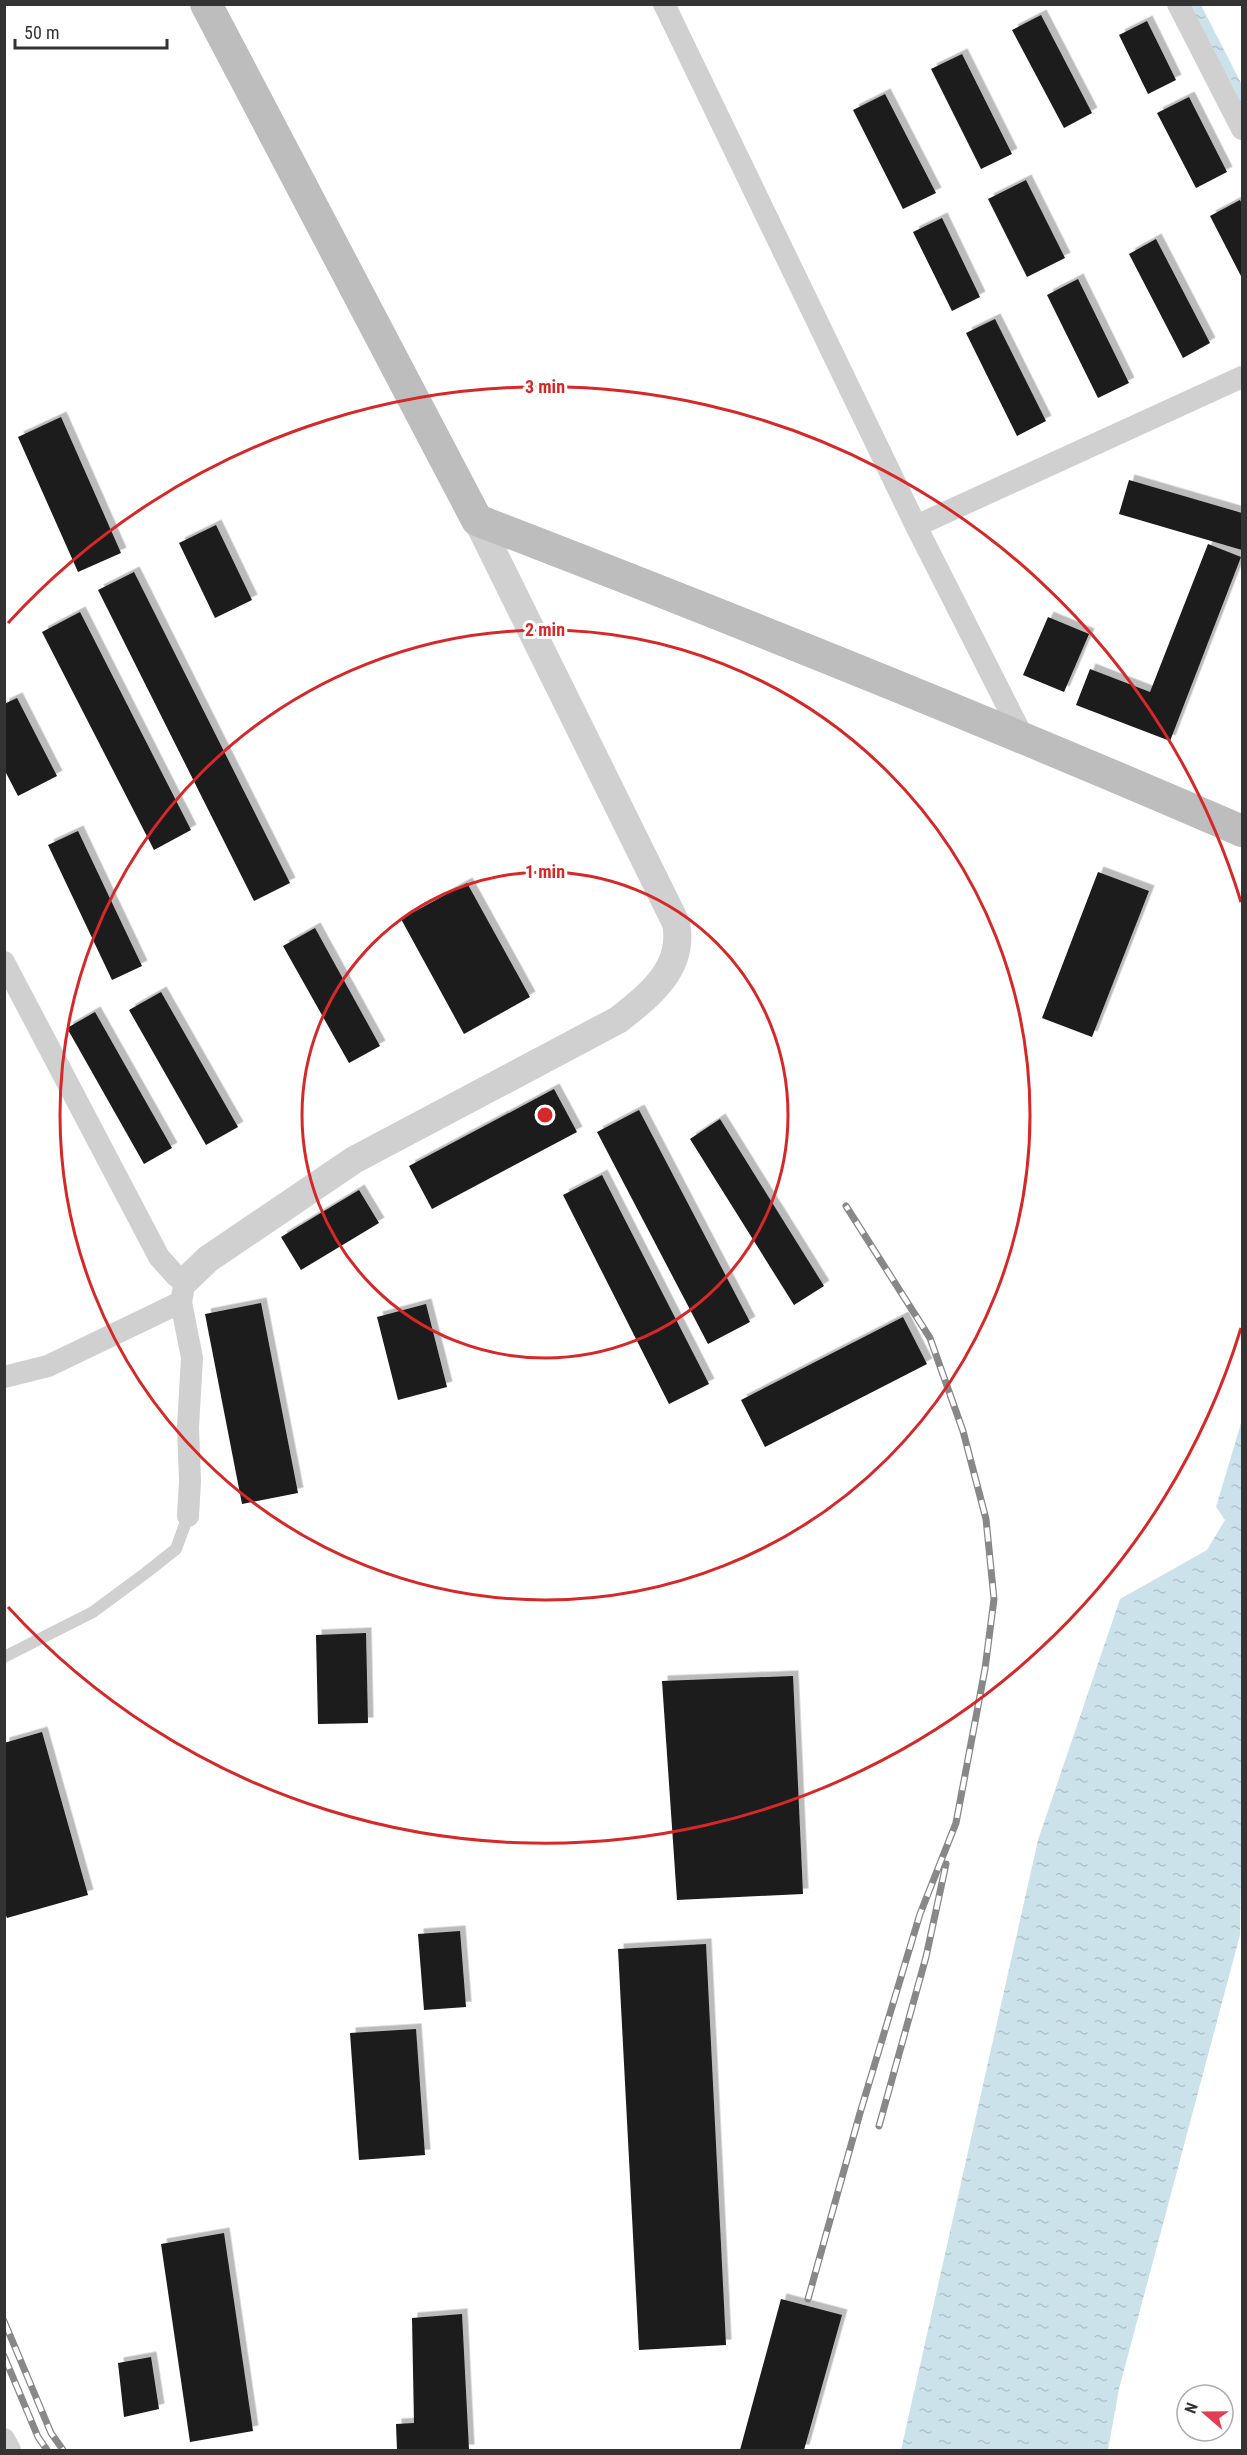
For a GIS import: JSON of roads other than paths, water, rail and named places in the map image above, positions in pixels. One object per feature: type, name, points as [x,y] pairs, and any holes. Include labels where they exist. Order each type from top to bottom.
[{"type":"main road","points":[[206,4],[477,520],[706,608],[1023,737],[1242,831]]},
{"type":"street","points":[[664,4],[916,526],[1023,737]]},
{"type":"street","points":[[1178,4],[1242,129]]},
{"type":"street","points":[[916,526],[1242,377]]},
{"type":"street","points":[[4,1377],[48,1366],[183,1291],[208,1258],[354,1160],[618,1020],[654,992],[674,960],[679,939],[676,923],[477,520]]},
{"type":"street","points":[[4,962],[159,1257],[176,1276],[183,1291],[192,1358],[188,1427],[190,1481],[188,1516]]},
{"type":"street","points":[[4,2439],[10,2451]]},
{"type":"lane","points":[[4,1657],[93,1612],[147,1572],[176,1549],[188,1516]]},
{"type":"water","points":[[1186,5],[1201,5],[1242,85],[1242,116]]},
{"type":"water","points":[[1242,1420],[1240,1935],[1119,2389],[1108,2450],[901,2450],[1038,1840],[1120,1599],[1207,1550],[1225,1520],[1216,1507]]},
{"type":"railway","points":[[808,2299],[860,2113],[920,1914],[956,1823],[985,1669],[994,1599],[986,1519],[963,1431],[930,1338],[846,1206]]},
{"type":"railway","points":[[879,2126],[926,1957],[946,1864]]},
{"type":"railway","points":[[4,2321],[51,2433],[63,2450]]},
{"type":"railway","points":[[4,2356],[38,2437],[47,2450]]}]
